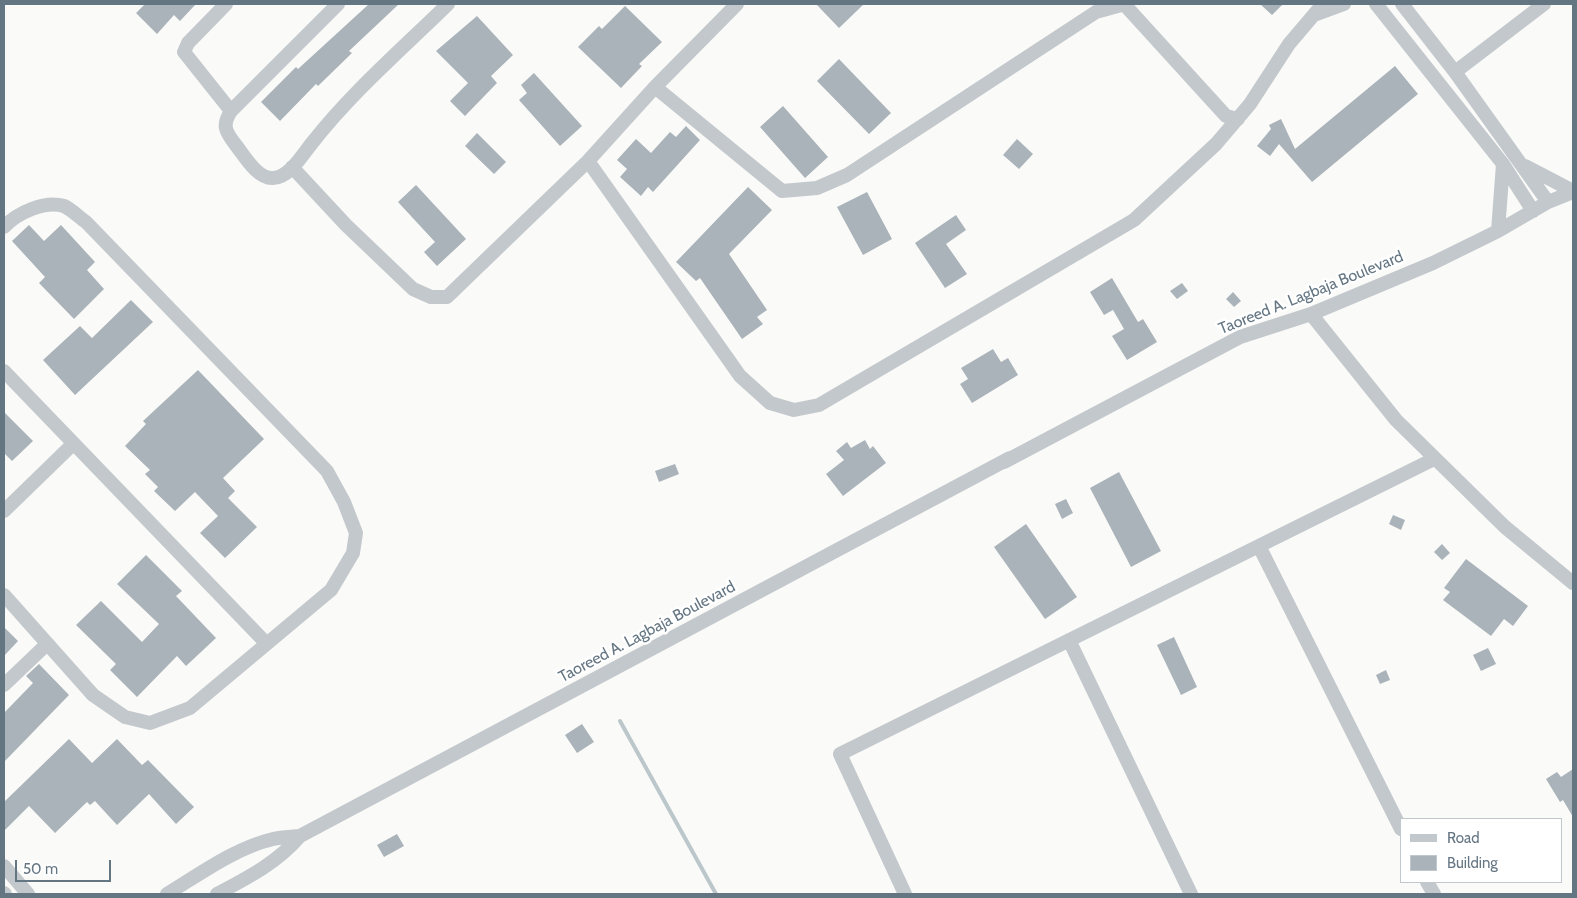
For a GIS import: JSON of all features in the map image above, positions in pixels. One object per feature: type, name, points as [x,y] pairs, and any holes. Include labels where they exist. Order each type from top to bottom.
[{"type":"street","points":[[226,4],[188,43],[184,52],[231,111]]},
{"type":"street","points":[[338,4],[231,111],[225,121],[225,132],[255,169],[266,178],[276,178],[292,167],[328,123],[448,4]]},
{"type":"street","points":[[292,167],[366,244],[413,289],[431,297],[447,297],[588,161],[655,87],[737,4]]},
{"type":"street","points":[[655,87],[782,191],[817,188],[847,175],[1096,12],[1125,4],[1226,116],[1238,119]]},
{"type":"street","points":[[588,161],[740,376],[770,403],[794,410],[819,405],[1134,220],[1216,144],[1238,119],[1254,99],[1288,44],[1323,4]]},
{"type":"street","points":[[1313,15],[1344,4]]},
{"type":"street","points":[[1376,4],[1503,164],[1533,210]]},
{"type":"street","points":[[1402,4],[1455,72],[1548,202]]},
{"type":"street","points":[[1455,72],[1544,4]]},
{"type":"street","points":[[1498,231],[1503,164]]},
{"type":"street","points":[[1523,166],[1573,191]]},
{"type":"street","name":"Taoreed A. Lagbaja Boulevard","points":[[881,526],[1240,337],[1311,314],[1433,263],[1498,231],[1548,202],[1573,191]]},
{"type":"street","points":[[4,227],[13,217],[46,205],[64,206],[86,222],[327,471],[344,502],[356,533],[353,553],[331,590],[190,708],[150,723],[125,717],[93,696],[4,595]]},
{"type":"street","points":[[1311,314],[1396,420],[1505,527],[1573,583]]},
{"type":"street","points":[[4,371],[266,643]]},
{"type":"street","points":[[4,511],[73,444]]},
{"type":"street","name":"Taoreed A. Lagbaja Boulevard","points":[[217,894],[262,869],[286,852],[300,836],[1010,458]]},
{"type":"street","points":[[905,894],[840,754],[1434,459]]},
{"type":"street","points":[[1259,546],[1400,826]]},
{"type":"street","points":[[1069,640],[1191,894]]},
{"type":"street","points":[[4,685],[47,644]]},
{"type":"street","name":"Taoreed A. Lagbaja Boulevard","points":[[168,894],[220,861],[244,850],[273,839],[300,836]]},
{"type":"street","points":[[4,866],[28,894]]},
{"type":"street","points":[[1428,883],[1434,894]]},
{"type":"building","points":[[145,4],[196,4],[180,21],[174,15],[157,34],[136,13]]},
{"type":"building","points":[[369,4],[399,4],[349,51],[352,53],[318,86],[316,84],[280,121],[261,102],[296,67],[298,69]]},
{"type":"building","points":[[816,4],[864,4],[839,28]]},
{"type":"building","points":[[1260,4],[1283,4],[1272,15]]},
{"type":"building","points":[[625,6],[662,42],[639,64],[642,66],[621,88],[578,47],[599,26],[602,29]]},
{"type":"building","points":[[477,16],[513,55],[491,76],[497,83],[465,116],[450,101],[468,83],[436,51]]},
{"type":"building","points":[[839,59],[891,113],[869,134],[817,81]]},
{"type":"building","points":[[1395,66],[1418,94],[1312,182],[1279,144],[1270,156],[1257,146],[1271,129],[1269,125],[1281,119],[1295,149]]},
{"type":"building","points":[[534,73],[582,126],[560,146],[519,100],[527,93],[521,85]]},
{"type":"building","points":[[783,106],[828,157],[805,178],[760,127]]},
{"type":"building","points":[[686,126],[700,140],[653,192],[648,187],[641,196],[620,177],[627,169],[617,160],[636,139],[651,153],[670,132],[676,137]]},
{"type":"building","points":[[477,133],[506,162],[494,174],[465,146]]},
{"type":"building","points":[[1017,139],[1033,154],[1019,169],[1003,155]]},
{"type":"building","points":[[416,185],[466,239],[437,266],[424,252],[435,242],[398,202]]},
{"type":"building","points":[[748,187],[772,210],[729,254],[767,310],[757,317],[763,324],[742,339],[700,278],[696,281],[676,262]]},
{"type":"building","points":[[867,192],[892,239],[863,255],[837,207]]},
{"type":"building","points":[[956,215],[966,230],[946,244],[967,274],[945,288],[915,243]]},
{"type":"building","points":[[29,225],[44,241],[61,225],[95,262],[87,270],[104,289],[74,319],[39,283],[45,277],[12,241]]},
{"type":"building","points":[[1112,278],[1138,322],[1143,319],[1157,342],[1127,360],[1112,336],[1124,329],[1113,310],[1104,315],[1090,292]]},
{"type":"building","points":[[1182,283],[1188,291],[1177,299],[1170,291]]},
{"type":"building","points":[[1233,292],[1241,301],[1234,307],[1226,299]]},
{"type":"building","points":[[131,300],[153,322],[75,395],[43,360],[80,326],[92,338]]},
{"type":"building","points":[[993,349],[1001,362],[1008,358],[1018,375],[972,403],[960,384],[968,379],[961,368]]},
{"type":"building","points":[[198,370],[264,439],[223,478],[235,491],[228,498],[257,527],[225,558],[200,533],[218,516],[195,492],[175,511],[154,491],[158,487],[145,474],[150,470],[125,446],[146,424],[143,421]]},
{"type":"building","points":[[4,412],[33,441],[12,461],[4,453]]},
{"type":"building","points":[[865,440],[870,449],[873,446],[886,463],[843,496],[826,474],[844,460],[836,451],[847,442],[851,448]]},
{"type":"building","points":[[675,464],[679,474],[659,482],[655,471]]},
{"type":"building","points":[[1119,472],[1161,551],[1131,567],[1090,488]]},
{"type":"building","points":[[1066,499],[1073,513],[1062,519],[1055,504]]},
{"type":"building","points":[[1393,515],[1405,520],[1401,530],[1389,524]]},
{"type":"building","points":[[1026,524],[1077,597],[1045,619],[994,547]]},
{"type":"building","points":[[1442,544],[1450,553],[1442,560],[1434,552]]},
{"type":"building","points":[[146,555],[182,591],[176,596],[216,638],[186,666],[177,656],[137,697],[110,670],[116,664],[76,625],[101,601],[142,642],[159,624],[117,584]]},
{"type":"building","points":[[1466,559],[1528,606],[1513,626],[1504,619],[1491,636],[1443,600],[1450,592],[1444,588]]},
{"type":"building","points":[[4,627],[18,641],[4,656]]},
{"type":"building","points":[[1174,637],[1197,687],[1181,695],[1157,645]]},
{"type":"building","points":[[1488,648],[1496,664],[1481,671],[1473,655]]},
{"type":"building","points":[[39,664],[69,695],[4,762],[4,713],[33,683],[26,676]]},
{"type":"building","points":[[1386,670],[1390,680],[1380,684],[1376,675]]},
{"type":"building","points":[[582,724],[594,742],[577,753],[565,735]]},
{"type":"building","points":[[69,739],[92,763],[117,739],[142,765],[148,760],[194,807],[176,824],[149,794],[117,825],[95,801],[90,805],[87,802],[55,833],[29,806],[4,831],[4,802]]},
{"type":"building","points":[[1573,769],[1573,817],[1563,800],[1560,802],[1546,779],[1557,772],[1561,777]]},
{"type":"building","points":[[397,834],[404,846],[384,857],[377,845]]},
{"type":"waterway","points":[[620,721],[716,894]]}]
